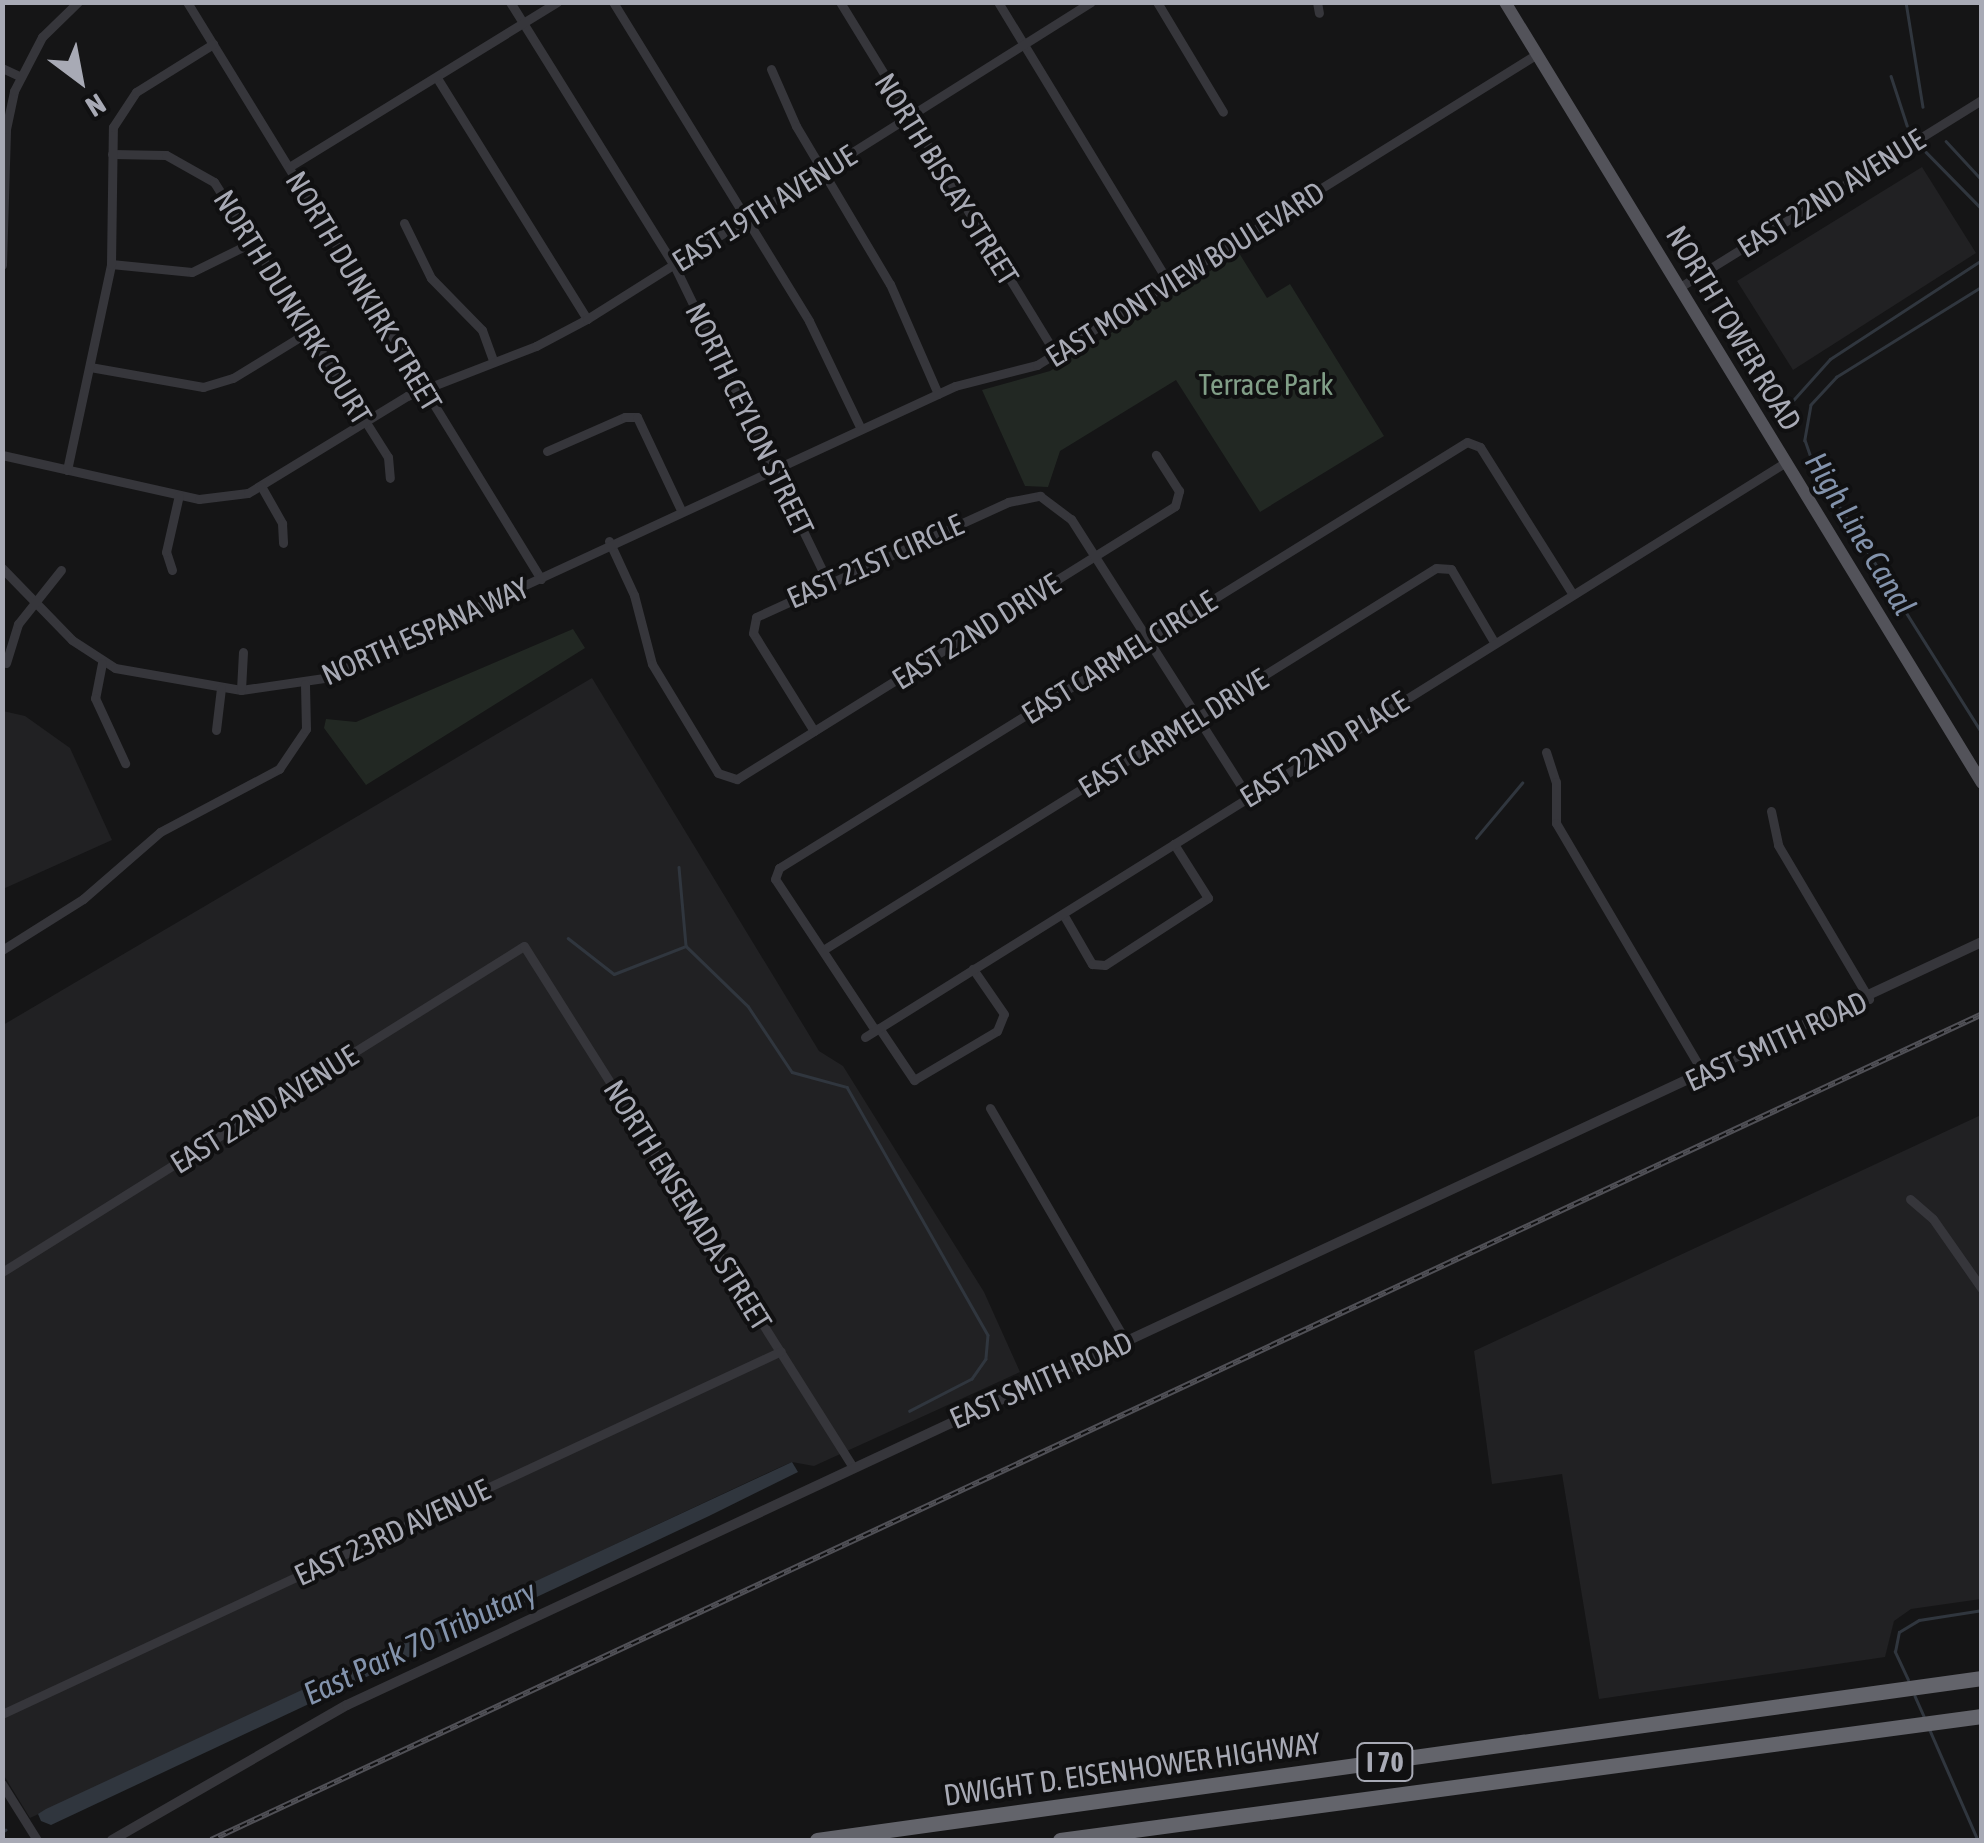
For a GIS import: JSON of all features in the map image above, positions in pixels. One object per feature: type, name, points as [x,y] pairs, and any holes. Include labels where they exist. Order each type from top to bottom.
[{"type":"highway","name":"DWIGHT D. EISENHOWER HIGHWAY","points":[[817,1840],[1982,1675]]},
{"type":"highway","name":"DWIGHT D. EISENHOWER HIGHWAY","points":[[1060,1840],[1982,1719]]},
{"type":"main road","name":"NORTH TOWER ROAD","points":[[1506,2],[1982,783]]},
{"type":"street","points":[[2,265],[6,129],[20,76],[42,37],[78,2]]},
{"type":"street","name":"NORTH DUNKIRK STREET","points":[[188,2],[541,579]]},
{"type":"street","name":"NORTH CEYLON STREET","points":[[510,2],[674,265],[828,582]]},
{"type":"street","points":[[289,167],[557,2]]},
{"type":"street","points":[[613,2],[749,218],[860,429]]},
{"type":"street","name":"NORTH BISCAY STREET","points":[[840,2],[1056,355]]},
{"type":"street","points":[[998,2],[1170,283]]},
{"type":"street","name":"EAST 19TH AVENUE","points":[[2,456],[217,500],[260,486],[424,389],[587,319],[1091,2]]},
{"type":"street","points":[[1156,2],[1224,112]]},
{"type":"street","points":[[67,470],[111,264],[114,127],[128,100],[213,44]]},
{"type":"street","name":"EAST MONTVIEW BOULEVARD","points":[[541,579],[610,542],[938,394],[1056,355],[1537,54]]},
{"type":"street","points":[[2,68],[20,76]]},
{"type":"street","points":[[771,70],[823,170],[890,284],[938,394]]},
{"type":"street","points":[[437,78],[587,319]]},
{"type":"street","name":"EAST 22ND AVENUE","points":[[1680,287],[1982,100]]},
{"type":"street","name":"NORTH DUNKIRK COURT","points":[[112,154],[166,155],[201,171],[253,242],[388,457],[390,478]]},
{"type":"street","points":[[404,223],[431,278],[482,330],[493,361]]},
{"type":"street","points":[[111,264],[192,272],[253,242]]},
{"type":"street","points":[[90,366],[202,386],[233,378],[308,332]]},
{"type":"street","points":[[546,451],[624,417],[637,418],[681,510]]},
{"type":"street","name":"EAST CARMEL CIRCLE","points":[[974,969],[1006,1021],[968,1049],[914,1080],[775,879],[778,868],[1468,442],[1480,447],[1572,593]]},
{"type":"street","name":"EAST 22ND DRIVE","points":[[610,542],[634,595],[652,664],[723,778],[737,778],[1178,502],[1156,455]]},
{"type":"street","name":"EAST 22ND PLACE","points":[[865,1038],[1786,462]]},
{"type":"street","points":[[260,486],[282,523],[283,543]]},
{"type":"street","points":[[172,570],[166,552],[179,495]]},
{"type":"street","name":"EAST 21ST CIRCLE","points":[[814,731],[753,623],[828,582],[1033,496],[1062,508],[1248,797]]},
{"type":"street","name":"EAST CARMEL DRIVE","points":[[823,950],[1445,566],[1494,642]]},
{"type":"street","name":"NORTH ESPANA WAY","points":[[2,568],[102,663],[240,690],[305,684],[541,579]]},
{"type":"street","points":[[6,663],[13,632],[61,570]]},
{"type":"street","points":[[240,690],[244,652]]},
{"type":"street","points":[[102,663],[95,698],[125,763]]},
{"type":"street","points":[[2,950],[83,899],[160,832],[279,769],[306,729],[305,684]]},
{"type":"street","points":[[216,730],[221,688]]},
{"type":"street","points":[[1546,752],[1556,782],[1556,823],[1704,1074]]},
{"type":"street","points":[[1770,811],[1778,845],[1868,998]]},
{"type":"street","points":[[1062,914],[1092,964],[1105,965],[1208,898],[1174,844]]},
{"type":"street","name":"EAST SMITH ROAD","points":[[112,1840],[347,1705],[851,1464],[1127,1342],[1982,942]]},
{"type":"street","name":"EAST 22ND AVENUE","points":[[2,1272],[524,946]]},
{"type":"street","name":"NORTH ENSENADA STREET","points":[[524,946],[851,1464]]},
{"type":"street","points":[[990,1108],[1127,1342]]},
{"type":"street","points":[[1910,1199],[1934,1219],[1982,1289]]},
{"type":"street","name":"EAST 23RD AVENUE","points":[[2,1714],[781,1351]]},
{"type":"street","points":[[2,1784],[37,1840]]},
{"type":"shaded area","points":[[1922,167],[1976,253],[1793,370],[1737,281]]},
{"type":"shaded area","points":[[592,678],[819,1051],[843,1066],[984,1292],[1020,1372],[814,1466],[792,1462],[776,1469],[30,1818],[3,1774],[3,1025]]},
{"type":"shaded area","points":[[3,711],[25,716],[70,748],[112,840],[3,889]]},
{"type":"shaded area","points":[[1981,1115],[1981,1599],[1911,1609],[1894,1621],[1885,1657],[1599,1699],[1562,1474],[1492,1484],[1474,1351]]},
{"type":"green space","name":"Terrace Park","points":[[1239,253],[1267,298],[1290,284],[1384,436],[1260,512],[1176,380],[1060,451],[1048,487],[1025,486],[982,390],[1050,371]]},
{"type":"green space","points":[[573,629],[585,648],[366,785],[324,728],[326,719],[356,722]]},
{"type":"water","name":"East Park 70 Tributary","points":[[792,1462],[798,1472],[709,1516],[51,1825],[41,1821],[38,1814],[46,1809]]},
{"type":"waterway","name":"High Line Canal","points":[[1906,2],[1923,107]]},
{"type":"waterway","points":[[1891,76],[1907,125]]},
{"type":"waterway","name":"High Line Canal","points":[[1946,141],[1982,180]]},
{"type":"waterway","points":[[1926,152],[1982,209]]},
{"type":"waterway","points":[[1779,416],[1830,359],[1982,260]]},
{"type":"waterway","name":"High Line Canal","points":[[1982,287],[1837,377],[1811,405],[1805,440],[1814,466],[1982,733]]},
{"type":"waterway","points":[[1476,838],[1522,783]]},
{"type":"waterway","points":[[679,867],[686,945]]},
{"type":"waterway","points":[[568,938],[614,974],[686,946],[748,1006],[792,1072],[847,1087],[988,1335],[986,1359],[972,1379],[910,1411]]},
{"type":"waterway","name":"High Line Canal","points":[[1908,1680],[1895,1652],[1899,1632],[1919,1620],[1982,1610]]},
{"type":"waterway","name":"High Line Canal","points":[[1915,1696],[1924,1716]]},
{"type":"waterway","name":"High Line Canal","points":[[1929,1728],[1978,1840]]},
{"type":"railway","points":[[211,1840],[1982,1014]]}]
